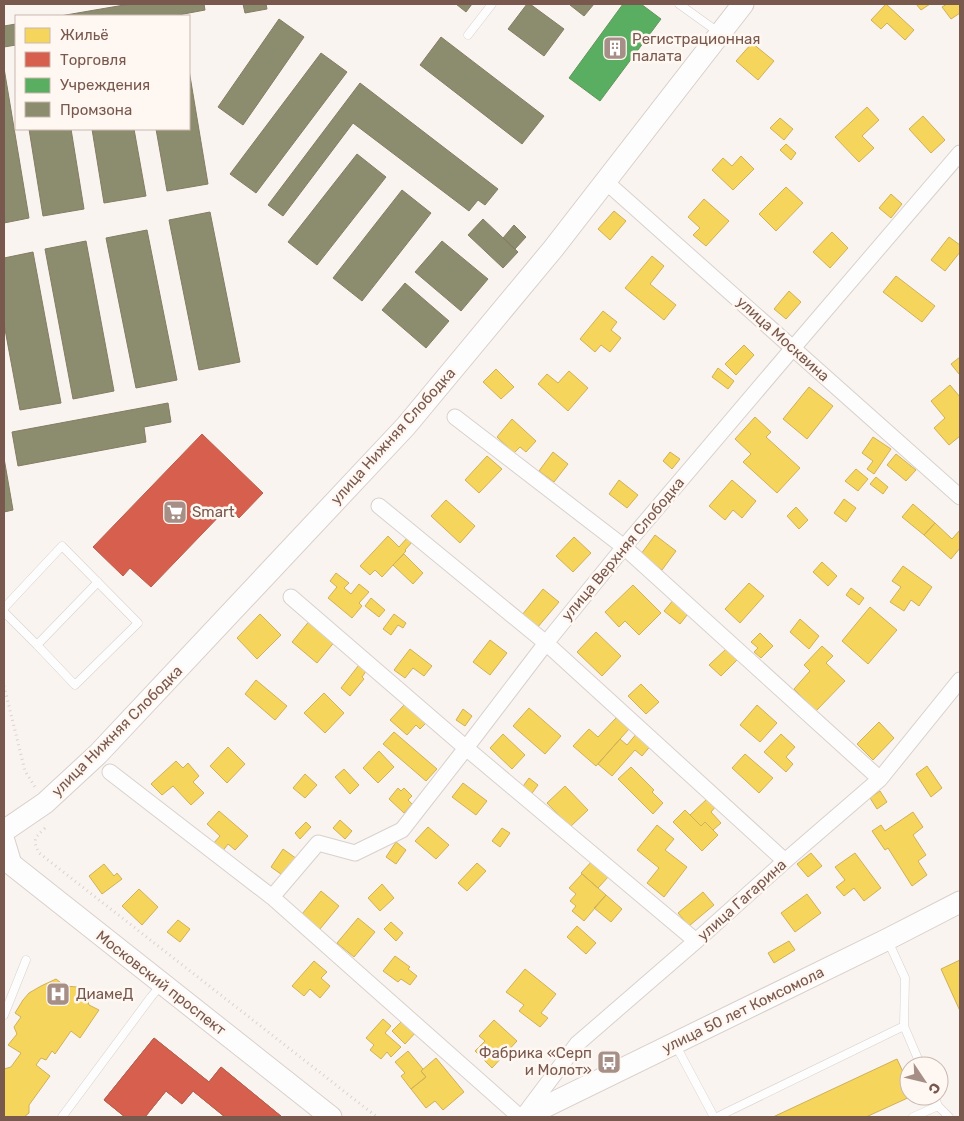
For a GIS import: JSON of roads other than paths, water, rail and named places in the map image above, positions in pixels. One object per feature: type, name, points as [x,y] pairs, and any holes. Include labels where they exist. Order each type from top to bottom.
[{"type":"main road","name":"улица Нижняя Слободка","points":[[4,831],[49,800],[98,754],[406,426],[553,248],[743,4]]},
{"type":"main road","name":"Московский проспект","points":[[4,841],[11,864],[331,1117]]},
{"type":"main road","name":"улица 50 лет Комсомола","points":[[522,1117],[960,902]]},
{"type":"street","name":"улица Верхняя Слободка","points":[[272,897],[318,843],[355,853],[402,830],[546,643],[624,547],[960,153]]},
{"type":"street","name":"улица Москвина","points":[[605,181],[960,498]]},
{"type":"street","points":[[455,417],[624,547],[880,779]]},
{"type":"street","points":[[378,506],[546,643],[785,861]]},
{"type":"street","points":[[290,596],[466,748],[696,941]]},
{"type":"street","name":"улица Гагарина","points":[[522,1117],[577,1044],[880,779],[960,680]]},
{"type":"street","points":[[110,772],[272,897],[522,1117]]},
{"type":"lane","points":[[468,35],[492,4]]},
{"type":"lane","points":[[679,4],[720,34]]},
{"type":"lane","points":[[4,608],[62,546],[138,623],[75,685],[4,612]]},
{"type":"lane","points":[[37,645],[98,582]]},
{"type":"lane","points":[[888,939],[905,978],[904,1026],[917,1056]]},
{"type":"lane","points":[[4,1016],[26,960]]},
{"type":"lane","points":[[62,1117],[162,984]]},
{"type":"lane","points":[[674,1044],[715,1117],[904,1026]]},
{"type":"lane","points":[[913,1117],[938,1106],[949,1117]]},
{"type":"place","name":"Регистрационная палата","points":[[615,48]]},
{"type":"place","name":"Smart","points":[[175,512]]},
{"type":"place","name":"ДиамеД","points":[[58,994]]},
{"type":"place","name":"Фабрика «Серп и Молот»","points":[[609,1062]]}]
